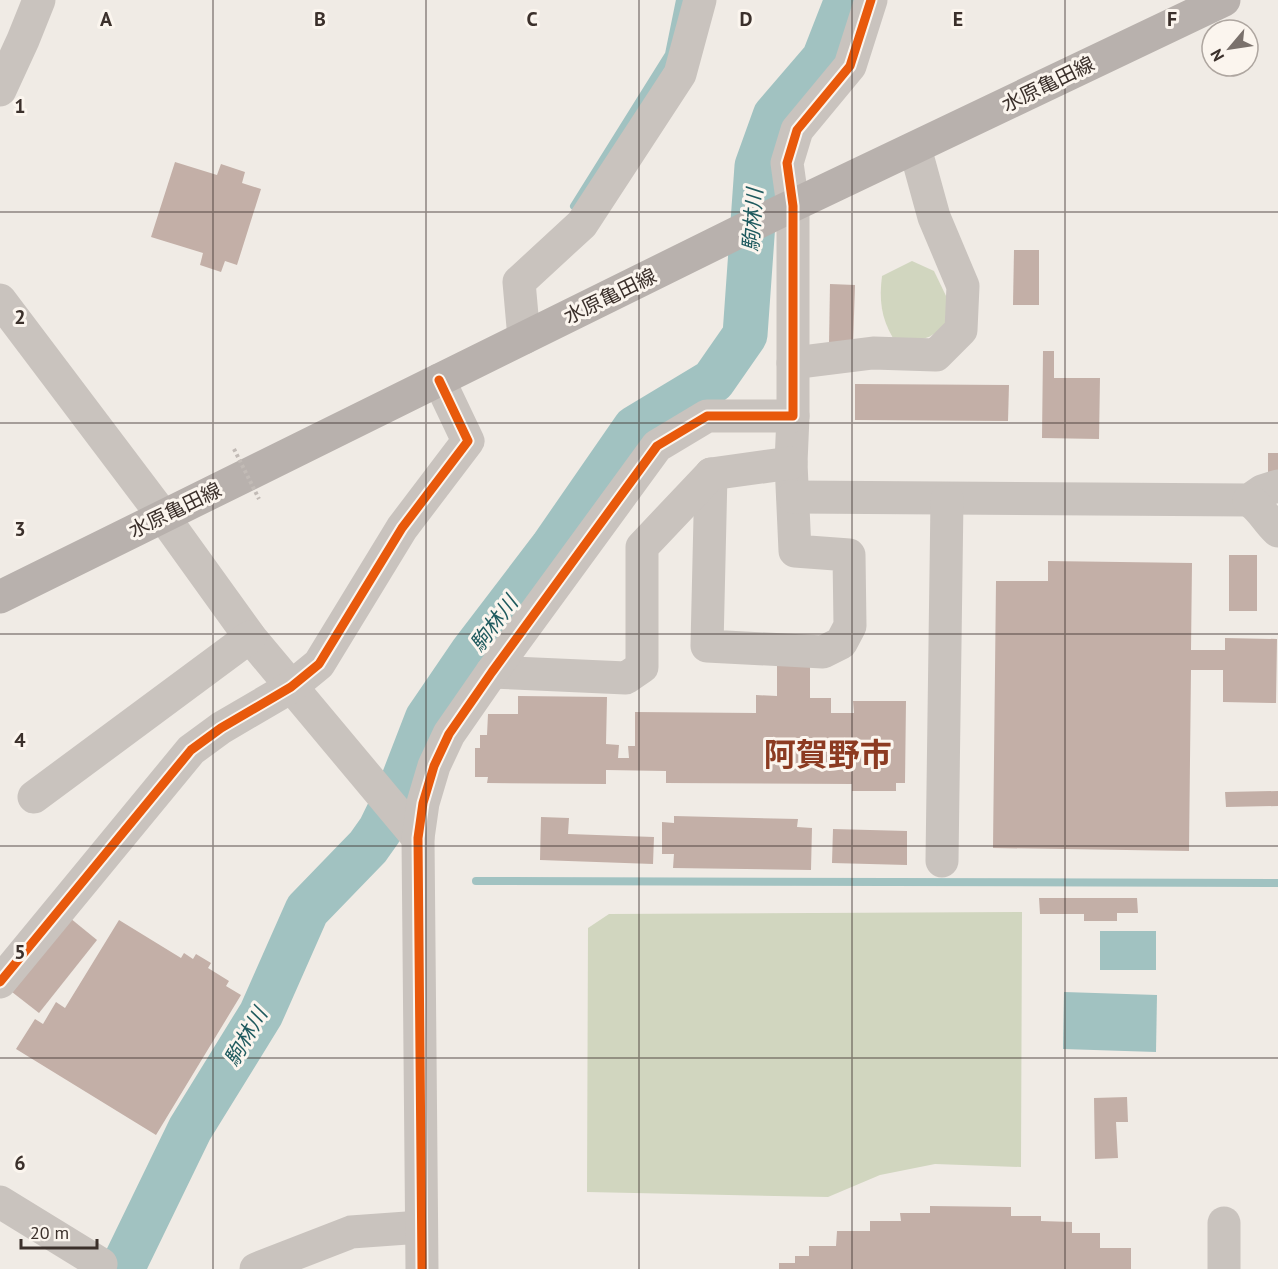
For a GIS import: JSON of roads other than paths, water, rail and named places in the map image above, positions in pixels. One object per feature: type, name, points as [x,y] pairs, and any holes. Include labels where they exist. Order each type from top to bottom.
[{"type":"main road","name":"水原亀田線","points":[[0,597],[784,210],[1224,0]]},
{"type":"street","points":[[0,90],[12,37],[39,0]]},
{"type":"street","points":[[524,338],[519,282],[582,224],[680,74],[700,0]]},
{"type":"street","points":[[711,474],[707,646],[823,652],[841,643],[850,626],[849,555],[795,551],[791,463],[793,363],[784,210],[787,163],[797,130],[850,66],[871,0]]},
{"type":"street","points":[[793,363],[873,353],[936,355],[961,330],[963,286],[934,217],[915,148]]},
{"type":"street","points":[[0,300],[163,516],[250,637],[418,838]]},
{"type":"street","points":[[0,982],[191,750],[221,728],[291,687],[318,664],[402,528],[468,441],[440,380]]},
{"type":"street","points":[[422,1269],[418,838],[423,803],[434,766],[449,734],[492,672],[657,446],[707,416],[793,416]]},
{"type":"street","points":[[492,672],[626,678],[642,667],[642,547],[711,474],[791,463]]},
{"type":"street","points":[[793,497],[947,499],[1264,493],[1261,508],[1278,531]]},
{"type":"street","points":[[942,861],[947,499]]},
{"type":"street","points":[[34,797],[250,637]]},
{"type":"street","points":[[0,1202],[101,1264],[98,1269]]},
{"type":"street","points":[[1224,1223],[1224,1269]]},
{"type":"street","points":[[256,1269],[351,1232],[422,1227]]},
{"type":"water","points":[[1100,931],[1156,931],[1156,970],[1100,970]]},
{"type":"water","points":[[1064,992],[1157,995],[1156,1052],[1063,1049]]},
{"type":"waterway","points":[[574,206],[669,54],[680,0]]},
{"type":"waterway","name":"駒林川","points":[[122,1269],[190,1129],[261,1014],[307,910],[368,847],[380,830],[400,789],[427,719],[472,653],[552,548],[635,428],[713,381],[745,335],[757,166],[775,116],[824,59],[847,0]]},
{"type":"waterway","points":[[476,881],[1278,883]]},
{"type":"district","name":"阿賀野市","points":[[828,755]]}]
